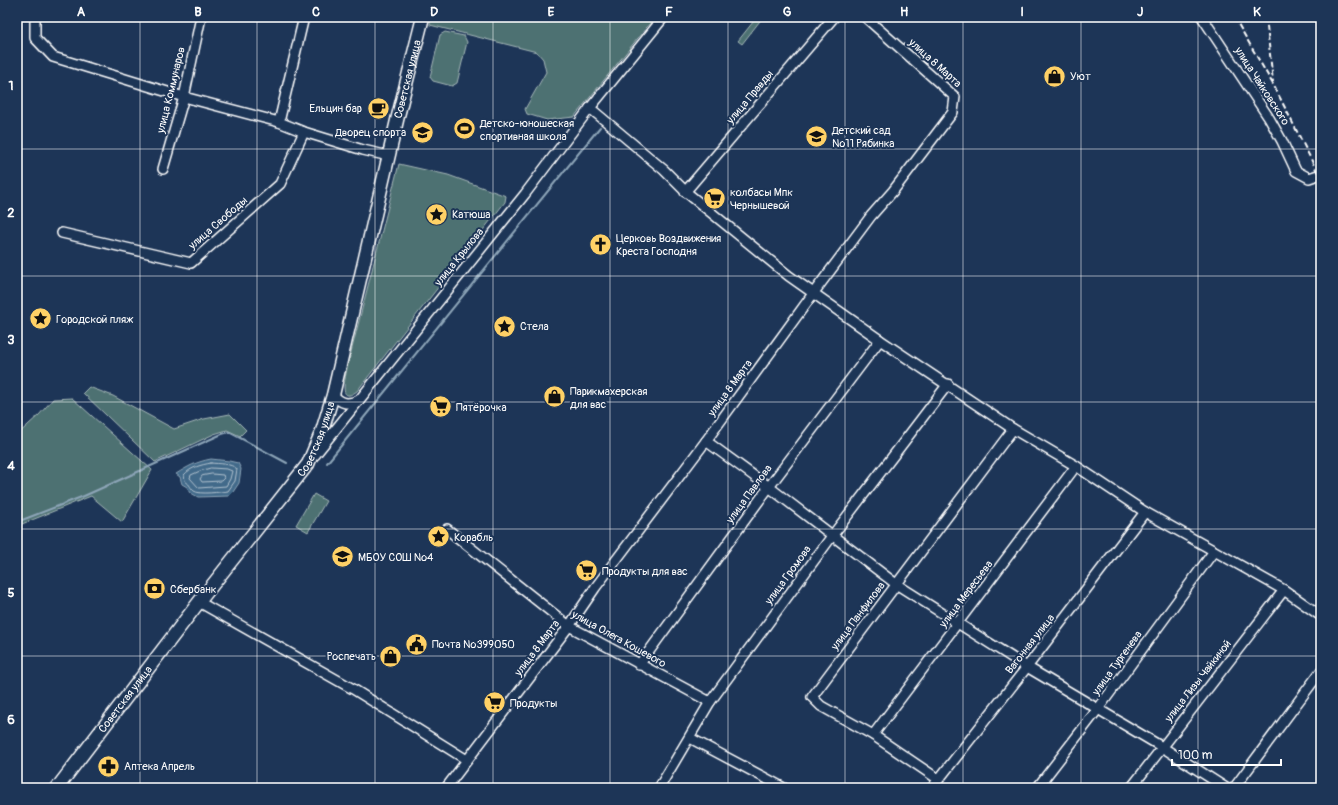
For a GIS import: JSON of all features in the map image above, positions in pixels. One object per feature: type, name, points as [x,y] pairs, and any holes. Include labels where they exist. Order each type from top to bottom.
[{"type":"main road","name":"Советская улица","points":[[57,788],[199,602],[308,464],[322,431],[333,395],[422,17]]},
{"type":"street","points":[[35,17],[35,38],[53,57],[184,97],[279,122],[304,132],[389,156]]},
{"type":"street","name":"улица Коммунаров","points":[[164,169],[184,97],[201,17]]},
{"type":"street","points":[[279,122],[304,17]]},
{"type":"street","name":"улица Крылова","points":[[308,464],[525,194],[590,108],[664,17]]},
{"type":"street","name":"улица Правды","points":[[685,192],[834,17]]},
{"type":"street","name":"улица 8 Марта","points":[[446,788],[569,626],[634,535],[706,441],[813,293],[871,216],[893,191],[953,112],[955,97],[865,17]]},
{"type":"street","name":"улица Чайковского","points":[[1202,17],[1269,118],[1296,170],[1309,178],[1321,174]]},
{"type":"street","points":[[590,108],[664,170],[685,192],[790,276],[880,340],[1014,429],[1076,466],[1145,512],[1284,590],[1321,616]]},
{"type":"street","name":"улица Свободы","points":[[62,233],[191,263],[280,184],[304,132]]},
{"type":"street","name":"улица Павлова","points":[[639,665],[769,487],[880,340]]},
{"type":"street","name":"улица Громова","points":[[659,788],[710,702],[832,536],[948,384]]},
{"type":"street","points":[[333,395],[339,401],[344,403],[350,403],[360,399]]},
{"type":"street","name":"улица Панфилова","points":[[938,779],[873,735],[821,706],[812,697],[1014,429]]},
{"type":"street","points":[[706,441],[896,584],[1027,667],[1162,747],[1226,788]]},
{"type":"street","name":"улица Мересьева","points":[[873,735],[1076,466]]},
{"type":"street","name":"Вагонная улица","points":[[932,788],[1027,667],[1145,512]]},
{"type":"street","name":"улица Олега Кошевого","points":[[447,529],[569,626],[710,702]]},
{"type":"street","name":"улица Тургенева","points":[[1037,788],[1098,709],[1214,551]]},
{"type":"street","name":"улица Лизы Чайкиной","points":[[1131,788],[1284,590]]},
{"type":"street","points":[[199,602],[353,689],[467,760]]},
{"type":"street","points":[[1234,788],[1321,671]]},
{"type":"street","points":[[690,738],[784,788]]},
{"type":"green space","points":[[431,17],[655,17],[574,117],[547,120],[527,114],[525,109],[546,72],[543,59],[537,52],[430,25]]},
{"type":"green space","points":[[757,17],[763,17],[742,44],[738,41]]},
{"type":"green space","points":[[445,32],[464,36],[467,42],[457,83],[452,86],[433,81],[430,77],[440,35]]},
{"type":"green space","points":[[399,164],[448,175],[506,196],[505,202],[357,391],[351,395],[347,395],[344,388],[344,383],[347,368]]},
{"type":"green space","points":[[89,387],[113,396],[174,429],[204,419],[230,414],[246,430],[240,436],[227,430],[214,434],[155,462],[83,393]]},
{"type":"green space","points":[[72,398],[152,470],[122,522],[91,496],[17,526],[17,435],[39,415],[53,399]]},
{"type":"green space","points":[[314,494],[326,501],[308,532],[296,525]]},
{"type":"water","points":[[211,459],[238,463],[241,469],[239,483],[229,496],[198,497],[191,493],[187,487],[182,484],[180,477],[176,474],[201,461]]},
{"type":"waterway","points":[[327,463],[600,127]]},
{"type":"waterway","points":[[17,522],[84,496],[229,432],[287,463]]},
{"type":"railway","points":[[1234,17],[1274,86],[1321,179]]},
{"type":"railway","points":[[1266,17],[1273,82]]},
{"type":"place","name":"Уют","points":[[1055,76]]},
{"type":"place","name":"Ельцин бар","points":[[378,108]]},
{"type":"place","name":"Детско-юношеская спортивная школа","points":[[464,129]]},
{"type":"place","name":"Дворец спорта","points":[[422,132]]},
{"type":"place","name":"Детский сад №11 Рябинка","points":[[817,136]]},
{"type":"place","name":"колбасы Мпк Чернышевой","points":[[715,198]]},
{"type":"place","name":"Катюша","points":[[437,214]]},
{"type":"place","name":"Церковь Воздвижения Креста Господня","points":[[600,244]]},
{"type":"place","name":"Городской пляж","points":[[41,319]]},
{"type":"place","name":"Стела","points":[[504,326]]},
{"type":"place","name":"Парикмахерская для вас","points":[[554,397]]},
{"type":"place","name":"Пятёрочка","points":[[440,407]]},
{"type":"place","name":"Корабль","points":[[439,537]]},
{"type":"place","name":"МБОУ СОШ №4","points":[[343,557]]},
{"type":"place","name":"Продукты для вас","points":[[587,571]]},
{"type":"place","name":"Сбербанк","points":[[155,589]]},
{"type":"place","name":"Почта №399050","points":[[416,644]]},
{"type":"place","name":"Роспечать","points":[[391,656]]},
{"type":"place","name":"Продукты","points":[[494,703]]},
{"type":"place","name":"Аптека Апрель","points":[[108,766]]}]
